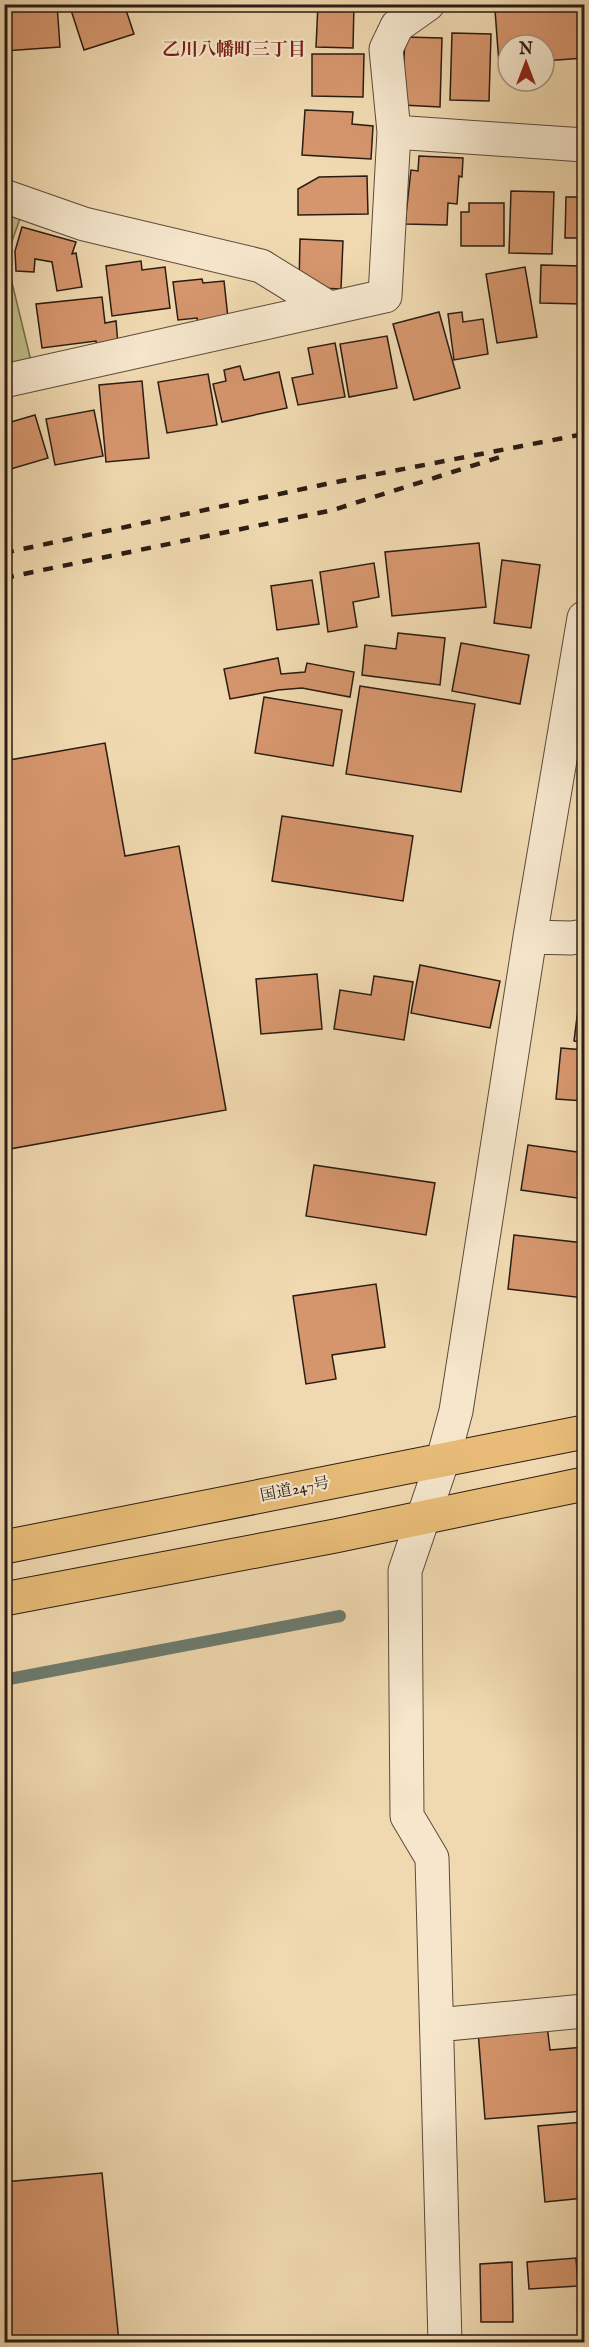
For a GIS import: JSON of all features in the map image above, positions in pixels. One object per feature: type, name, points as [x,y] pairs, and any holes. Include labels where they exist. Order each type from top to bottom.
[{"type":"highway","name":"国道247号","points":[[4,1547],[585,1432]]},
{"type":"highway","points":[[4,1599],[585,1484]]},
{"type":"street","points":[[4,381],[385,296],[394,132],[386,49],[397,27],[428,4]]},
{"type":"street","points":[[394,132],[585,145]]},
{"type":"street","points":[[4,196],[84,224],[261,267],[329,308]]},
{"type":"street","points":[[445,2343],[432,1858],[408,1816],[405,1571],[443,1459],[456,1411],[530,937],[585,618]]},
{"type":"street","points":[[530,937],[571,939],[585,936]]},
{"type":"street","points":[[437,2025],[585,2011]]},
{"type":"shaded area","points":[[4,207],[22,213],[6,258],[31,361],[4,368]]},
{"type":"building","points":[[4,4],[57,4],[60,47],[4,51]]},
{"type":"building","points":[[69,4],[124,4],[134,34],[84,50]]},
{"type":"building","points":[[318,4],[354,4],[353,48],[316,47]]},
{"type":"building","points":[[583,4],[584,58],[556,60],[556,33],[497,33],[495,10]]},
{"type":"building","points":[[452,33],[491,34],[489,101],[450,100]]},
{"type":"building","points":[[405,37],[442,38],[440,107],[402,105]]},
{"type":"building","points":[[312,54],[364,54],[363,97],[312,96]]},
{"type":"building","points":[[305,110],[353,112],[352,124],[373,126],[371,159],[302,155]]},
{"type":"building","points":[[419,156],[463,158],[457,204],[448,203],[447,225],[405,224],[411,170],[418,171]]},
{"type":"building","points":[[367,176],[368,214],[298,215],[298,189],[319,177]]},
{"type":"building","points":[[582,187],[584,187],[584,238],[565,238],[566,197],[582,197]]},
{"type":"building","points":[[511,191],[554,192],[552,254],[509,253]]},
{"type":"building","points":[[469,203],[504,203],[504,246],[461,246],[461,212],[469,212]]},
{"type":"building","points":[[22,227],[76,242],[72,254],[76,253],[82,287],[57,291],[52,262],[35,259],[34,272],[16,271],[15,251]]},
{"type":"building","points":[[300,239],[343,241],[341,289],[299,287]]},
{"type":"building","points":[[141,261],[142,270],[165,267],[170,308],[112,316],[106,266]]},
{"type":"building","points":[[541,265],[582,266],[581,304],[540,303]]},
{"type":"building","points":[[525,267],[537,337],[497,343],[486,274]]},
{"type":"building","points":[[202,279],[203,283],[224,281],[228,318],[198,322],[197,318],[178,320],[173,282]]},
{"type":"building","points":[[102,297],[105,323],[116,321],[118,344],[97,346],[96,341],[42,348],[36,304]]},
{"type":"building","points":[[439,312],[460,388],[414,400],[393,324]]},
{"type":"building","points":[[462,312],[463,322],[483,319],[488,354],[454,360],[448,314]]},
{"type":"building","points":[[387,336],[397,388],[349,397],[340,344]]},
{"type":"building","points":[[335,343],[345,397],[298,405],[292,378],[313,374],[308,348]]},
{"type":"building","points":[[240,366],[244,380],[279,372],[287,408],[222,422],[213,384],[226,381],[224,370]]},
{"type":"building","points":[[208,374],[217,425],[167,433],[158,382]]},
{"type":"building","points":[[142,381],[149,458],[106,462],[99,385]]},
{"type":"building","points":[[94,410],[103,456],[55,465],[46,419]]},
{"type":"building","points":[[35,415],[48,458],[4,471],[4,424]]},
{"type":"building","points":[[479,543],[486,607],[392,616],[385,552]]},
{"type":"building","points":[[502,560],[540,565],[531,628],[494,623]]},
{"type":"building","points":[[374,563],[379,597],[353,602],[357,627],[328,632],[320,572]]},
{"type":"building","points":[[312,580],[319,624],[277,630],[271,586]]},
{"type":"building","points":[[398,633],[445,638],[440,685],[362,675],[365,645],[396,649]]},
{"type":"building","points":[[461,643],[529,655],[520,704],[452,691]]},
{"type":"building","points":[[278,658],[281,674],[305,672],[307,663],[354,672],[350,697],[302,688],[230,699],[224,669]]},
{"type":"building","points":[[360,686],[475,704],[461,792],[346,774]]},
{"type":"building","points":[[264,697],[342,710],[333,766],[255,753]]},
{"type":"building","points":[[105,743],[125,856],[179,846],[226,1110],[4,1150],[4,761]]},
{"type":"building","points":[[282,816],[413,836],[403,901],[272,881]]},
{"type":"building","points":[[420,965],[500,981],[490,1028],[411,1013]]},
{"type":"building","points":[[317,974],[322,1029],[261,1034],[256,979]]},
{"type":"building","points":[[374,976],[413,982],[404,1040],[334,1029],[340,990],[371,995]]},
{"type":"building","points":[[581,985],[584,986],[584,1043],[574,1041]]},
{"type":"building","points":[[561,1048],[584,1050],[584,1101],[556,1099]]},
{"type":"building","points":[[528,1145],[584,1153],[584,1199],[521,1190]]},
{"type":"building","points":[[314,1165],[435,1183],[426,1235],[306,1216]]},
{"type":"building","points":[[514,1235],[584,1243],[584,1298],[508,1289]]},
{"type":"building","points":[[376,1284],[385,1347],[332,1355],[336,1379],[306,1384],[293,1296]]},
{"type":"building","points":[[547,2025],[550,2050],[584,2047],[584,2111],[485,2119],[478,2031]]},
{"type":"building","points":[[584,2122],[584,2198],[545,2202],[538,2126]]},
{"type":"building","points":[[102,2173],[119,2342],[4,2342],[4,2182]]},
{"type":"building","points":[[576,2258],[578,2286],[529,2289],[527,2262]]},
{"type":"building","points":[[512,2262],[513,2322],[481,2322],[480,2264]]},
{"type":"waterway","points":[[4,1680],[340,1616]]},
{"type":"railway","points":[[4,553],[326,484],[584,434]]},
{"type":"railway","points":[[4,578],[333,510],[500,457]]},
{"type":"district","name":"乙川八幡町三丁目","points":[[234,50]]}]
